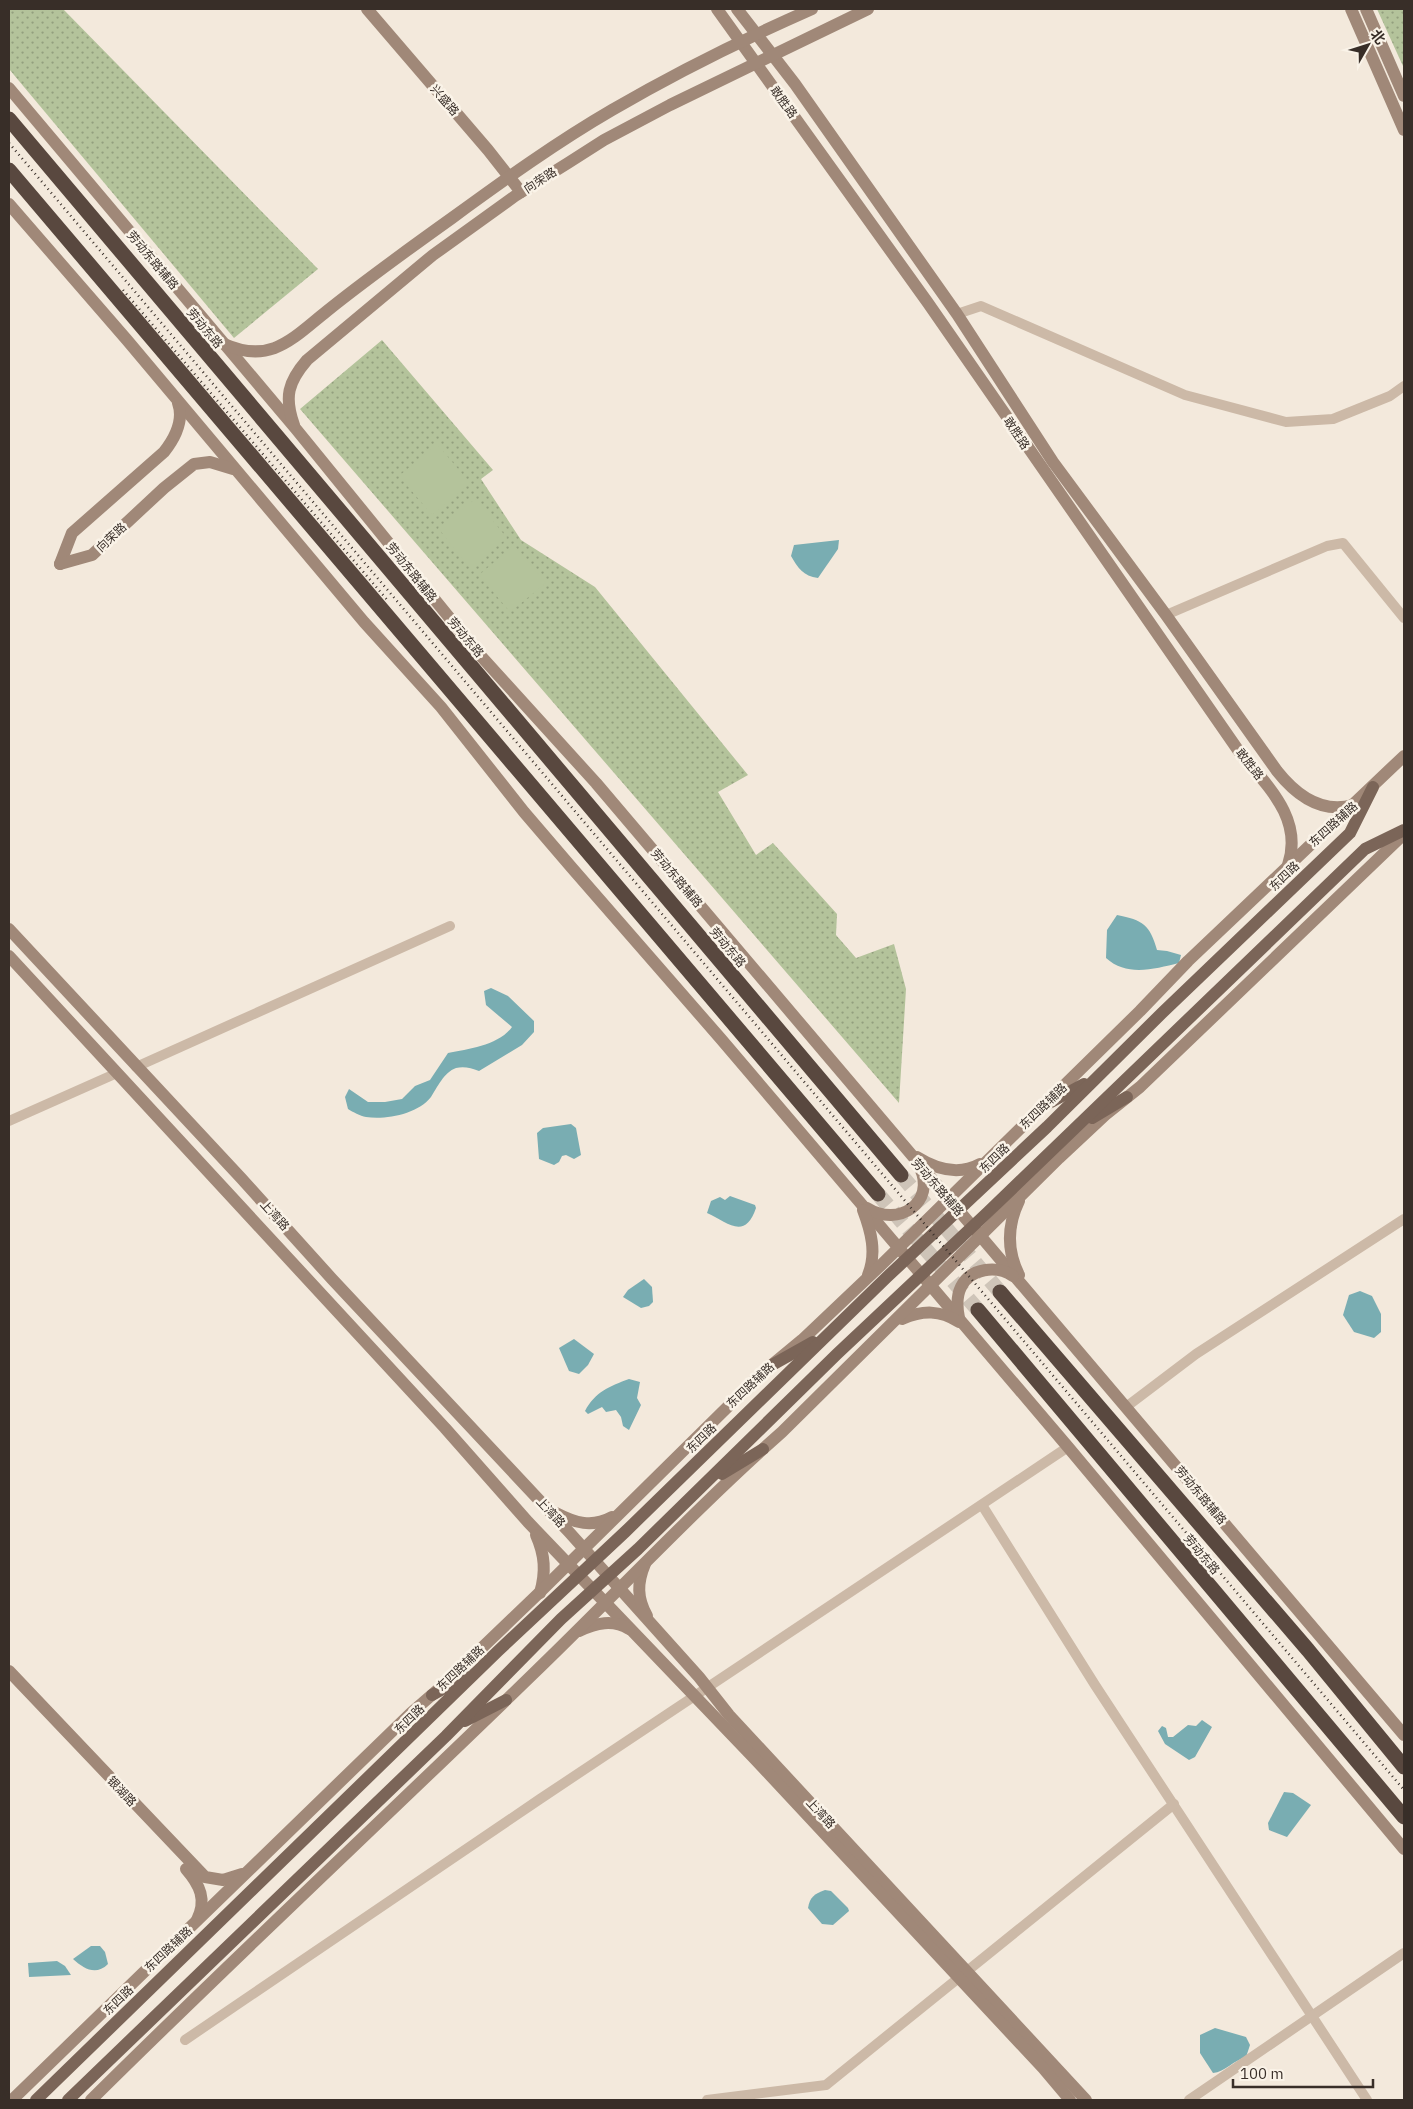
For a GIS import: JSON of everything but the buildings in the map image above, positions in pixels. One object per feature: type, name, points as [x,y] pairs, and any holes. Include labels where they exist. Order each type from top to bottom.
[{"type":"highway","name":"劳动东路","points":[[9,119],[901,1175]]},
{"type":"highway","points":[[9,170],[878,1194]]},
{"type":"highway","name":"劳动东路","points":[[1000,1292],[1308,1650],[1404,1767]]},
{"type":"highway","name":"劳动东路","points":[[978,1310],[1404,1817]]},
{"type":"main road","name":"兴盛路","points":[[366,9],[513,175]]},
{"type":"main road","name":"兴盛路","points":[[376,9],[524,190]]},
{"type":"main road","name":"敢胜路","points":[[716,9],[741,41],[928,303],[1238,750],[1284,810],[1291,826],[1292,835],[1291,856],[1288,865]]},
{"type":"main road","name":"敢胜路","points":[[737,9],[773,55],[957,314],[1053,462],[1166,615],[1252,739],[1286,782],[1303,798],[1320,805],[1341,808],[1355,804]]},
{"type":"main road","name":"向荣路","points":[[222,343],[248,353],[277,348],[291,340],[365,281],[513,175],[612,110],[756,33],[812,9]]},
{"type":"main road","name":"向荣路","points":[[296,429],[290,413],[288,392],[298,371],[307,360],[433,255],[524,190],[604,140],[868,9]]},
{"type":"main road","points":[[1351,9],[1404,130]]},
{"type":"main road","points":[[1366,9],[1404,96]]},
{"type":"main road","name":"劳动东路辅路","points":[[9,88],[296,429],[479,654],[596,782],[1404,1735]]},
{"type":"main road","points":[[9,204],[364,622],[441,708],[559,853],[721,1038],[932,1286],[1404,1849]]},
{"type":"main road","name":"向荣路","points":[[176,399],[181,417],[170,444],[164,452],[72,533],[60,564],[92,555],[164,488],[194,464],[218,463],[235,470]]},
{"type":"main road","name":"东四路辅路","points":[[12,2100],[539,1593],[772,1365],[802,1340],[867,1278],[1188,961],[1404,756]]},
{"type":"main road","name":"东四路","points":[[36,2100],[481,1668],[829,1333],[959,1211],[1350,833],[1373,787]]},
{"type":"main road","points":[[91,2100],[273,1922],[506,1700],[646,1560],[890,1328],[932,1286],[1006,1194],[1365,849],[1404,830]]},
{"type":"main road","points":[[68,2100],[456,1725],[519,1660],[667,1520],[921,1274],[1021,1196],[1105,1115],[1190,1040],[1404,834]]},
{"type":"main road","name":"上湾路","points":[[9,929],[241,1178],[428,1383],[584,1548],[729,1715],[963,1975],[1070,2100]]},
{"type":"main road","name":"上湾路","points":[[9,956],[438,1421],[528,1522],[761,1766],[1086,2100]]},
{"type":"main road","points":[[1040,1108],[1097,1077]]},
{"type":"main road","points":[[1075,1128],[1127,1097]]},
{"type":"main road","points":[[904,1147],[923,1161],[939,1169],[962,1170],[986,1161]]},
{"type":"main road","points":[[1032,1297],[1014,1265],[1010,1251],[1011,1222],[1021,1196],[1044,1158]]},
{"type":"main road","points":[[863,1206],[880,1214],[894,1216],[901,1215],[913,1206],[922,1193],[924,1186],[922,1171],[918,1164]]},
{"type":"main road","points":[[992,1179],[988,1189],[991,1198],[996,1199],[1006,1194]]},
{"type":"main road","points":[[847,1316],[867,1278],[872,1263],[871,1236],[865,1215],[854,1195]]},
{"type":"main road","points":[[959,1319],[958,1296],[964,1282],[973,1274],[987,1270],[1002,1270],[1017,1279]]},
{"type":"main road","points":[[890,1328],[913,1315],[930,1312],[950,1317],[970,1331]]},
{"type":"main road","points":[[772,1365],[829,1333]]},
{"type":"main road","points":[[701,1487],[763,1449]]},
{"type":"main road","points":[[546,1507],[566,1518],[583,1524],[602,1522],[622,1510]]},
{"type":"main road","points":[[655,1629],[641,1606],[638,1587],[646,1560],[667,1520]]},
{"type":"main road","points":[[522,1629],[539,1593],[545,1571],[544,1559],[537,1536],[528,1522]]},
{"type":"main road","points":[[569,1638],[585,1628],[602,1623],[619,1624],[636,1633]]},
{"type":"main road","points":[[432,1695],[481,1668]]},
{"type":"main road","name":"银湖路","points":[[9,1670],[204,1877],[230,1879],[249,1870]]},
{"type":"main road","name":"银湖路","points":[[9,1682],[198,1883],[202,1905],[195,1924]]},
{"type":"main road","points":[[456,1725],[506,1700]]},
{"type":"street","points":[[957,314],[981,306],[1185,395],[1286,422],[1333,419],[1390,396],[1404,386]]},
{"type":"street","points":[[1166,615],[1327,546],[1344,543],[1404,618]]},
{"type":"street","points":[[136,1066],[450,926]]},
{"type":"street","points":[[9,1121],[117,1073]]},
{"type":"street","points":[[1126,1407],[1196,1354],[1404,1219]]},
{"type":"street","points":[[184,2040],[694,1696],[1068,1447]]},
{"type":"street","points":[[982,1505],[1080,1662],[1367,2100]]},
{"type":"street","points":[[707,2100],[826,2085],[1174,1804]]},
{"type":"street","points":[[1189,2100],[1404,1953]]},
{"type":"green space","points":[[9,9],[63,9],[318,269],[234,338],[9,69]]},
{"type":"green space","points":[[1377,9],[1404,9],[1404,68],[1402,64]]},
{"type":"green space","points":[[382,340],[493,470],[481,479],[521,540],[595,587],[748,775],[718,792],[756,855],[773,843],[837,914],[836,935],[856,958],[894,944],[906,989],[899,1103],[300,409]]},
{"type":"green space","points":[[437,444],[470,483],[432,515],[399,476]]},
{"type":"green space","points":[[475,499],[507,538],[470,568],[438,528]]},
{"type":"green space","points":[[514,545],[546,583],[510,612],[479,575]]},
{"type":"water","points":[[839,540],[838,549],[818,578],[801,571],[791,556],[794,545]]},
{"type":"water","points":[[1117,915],[1133,919],[1144,925],[1148,929],[1157,950],[1181,955],[1179,963],[1150,969],[1132,970],[1114,964],[1106,958],[1107,930]]},
{"type":"water","points":[[491,988],[508,996],[534,1021],[534,1032],[522,1045],[479,1071],[465,1067],[452,1070],[444,1077],[425,1103],[410,1112],[374,1118],[361,1116],[348,1109],[345,1097],[349,1089],[368,1102],[402,1099],[415,1086],[430,1080],[448,1053],[492,1042],[506,1033],[512,1027],[486,1005],[484,991]]},
{"type":"water","points":[[571,1124],[576,1128],[581,1155],[574,1159],[566,1155],[562,1156],[559,1162],[554,1165],[539,1159],[537,1133],[543,1128]]},
{"type":"water","points":[[730,1196],[755,1205],[756,1208],[752,1218],[747,1224],[735,1226],[707,1213],[711,1201],[720,1197],[725,1200]]},
{"type":"water","points":[[644,1279],[652,1287],[653,1302],[649,1306],[641,1308],[623,1297],[628,1290]]},
{"type":"water","points":[[1360,1291],[1372,1296],[1381,1314],[1381,1332],[1374,1338],[1354,1332],[1343,1315],[1349,1295]]},
{"type":"water","points":[[574,1339],[594,1354],[588,1365],[579,1374],[569,1371],[559,1348]]},
{"type":"water","points":[[629,1379],[640,1382],[637,1398],[641,1405],[629,1430],[623,1426],[621,1417],[616,1410],[606,1412],[602,1407],[588,1414],[585,1411],[598,1394]]},
{"type":"water","points":[[1202,1720],[1212,1727],[1195,1757],[1189,1760],[1165,1744],[1158,1731],[1162,1726],[1166,1728],[1168,1737],[1173,1737],[1188,1725],[1196,1726]]},
{"type":"water","points":[[1284,1792],[1293,1793],[1311,1805],[1287,1837],[1269,1830],[1268,1823]]},
{"type":"water","points":[[825,1890],[831,1891],[849,1911],[833,1925],[822,1924],[808,1908],[813,1896]]},
{"type":"water","points":[[91,1946],[100,1946],[105,1952],[108,1964],[104,1968],[90,1970],[81,1966],[73,1959]]},
{"type":"water","points":[[57,1961],[65,1966],[71,1975],[29,1977],[28,1963]]},
{"type":"water","points":[[1215,2028],[1246,2037],[1250,2045],[1246,2057],[1213,2073],[1200,2053],[1200,2035]]},
{"type":"tunnel","points":[[901,1175],[1000,1292]]},
{"type":"tunnel","points":[[878,1194],[978,1310]]},
{"type":"railway","points":[[9,143],[1404,1790]]},
{"type":"railway","points":[[123,290],[389,602]]}]
